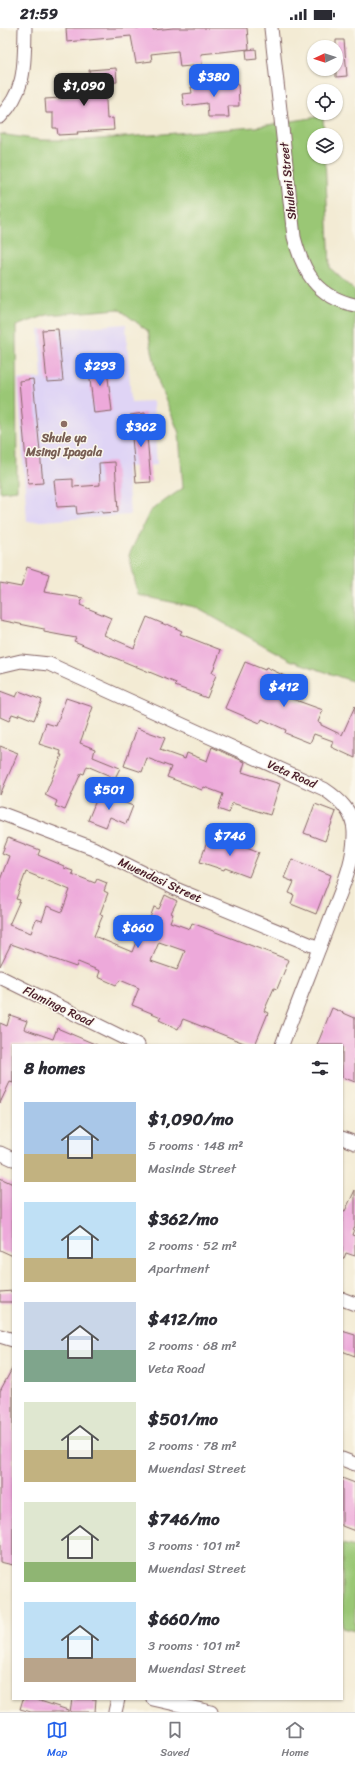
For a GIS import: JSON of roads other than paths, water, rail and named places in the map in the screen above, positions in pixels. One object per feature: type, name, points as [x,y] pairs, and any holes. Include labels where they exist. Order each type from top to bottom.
[{"type":"street","points":[[0,117],[12,105],[24,74],[25,28]]},
{"type":"street","name":"Shuleni Street","points":[[271,28],[294,237],[300,259],[310,278],[327,294],[345,303],[355,305]]},
{"type":"street","name":"Veta Road","points":[[0,666],[21,661],[49,664],[324,789],[337,797],[347,809],[352,818],[354,831],[352,863],[282,1044]]},
{"type":"street","name":"Mwendasi Street","points":[[0,813],[93,848],[178,890],[319,948]]},
{"type":"street","name":"Flamingo Road","points":[[0,977],[136,1044]]},
{"type":"street","points":[[343,1138],[355,1143]]},
{"type":"street","points":[[0,1153],[12,1159]]},
{"type":"street","points":[[343,1299],[355,1304]]},
{"type":"street","points":[[0,1336],[12,1340]]},
{"type":"street","points":[[343,1459],[355,1464]]},
{"type":"street","points":[[115,1712],[118,1700]]},
{"type":"street","points":[[157,1700],[211,1712]]},
{"type":"place","name":"Shule ya Msingi Ipagala","points":[[64,424]]}]
